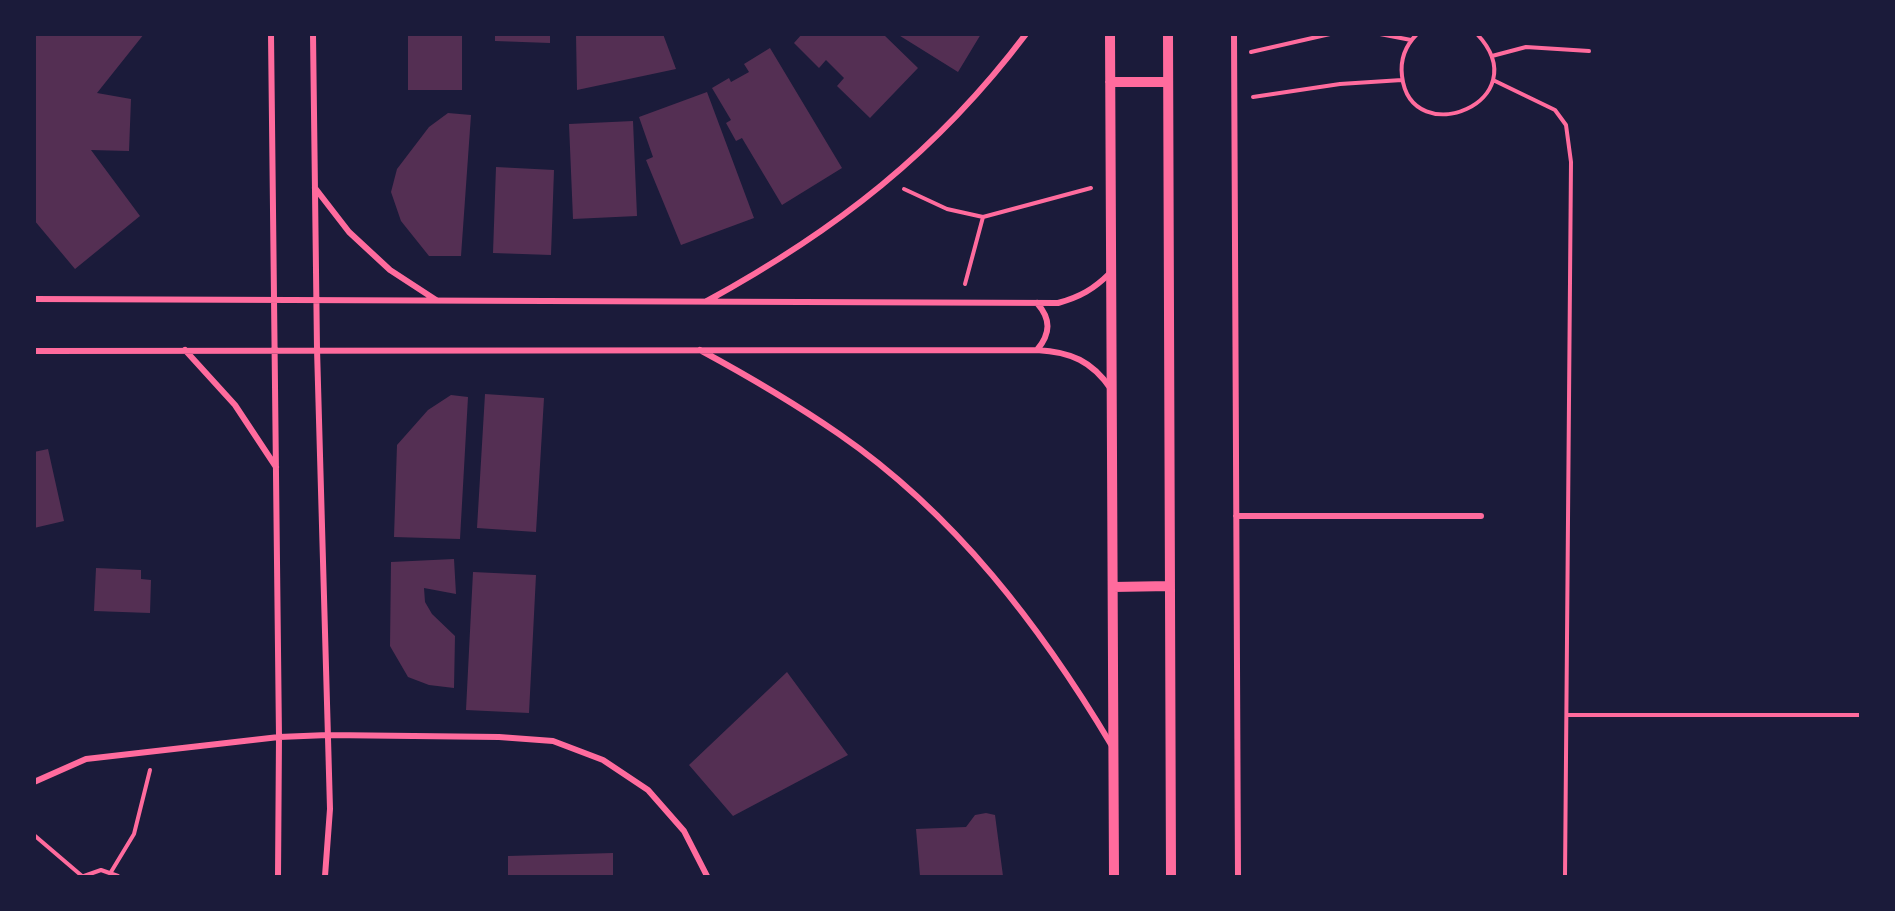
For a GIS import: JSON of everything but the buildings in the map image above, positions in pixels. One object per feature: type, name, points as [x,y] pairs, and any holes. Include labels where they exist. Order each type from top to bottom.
[{"type":"street","points":[[271,34],[276,349],[278,876]]},
{"type":"street","points":[[313,34],[317,349],[330,809],[325,876]]},
{"type":"street","points":[[706,301],[817,236],[889,182],[962,110],[1026,34]]},
{"type":"street","points":[[1110,34],[1114,876]]},
{"type":"street","points":[[1168,34],[1171,876]]},
{"type":"street","points":[[1234,34],[1238,876]]},
{"type":"street","points":[[1110,82],[1168,82]]},
{"type":"street","points":[[315,188],[349,232],[381,263],[437,300]]},
{"type":"street","points":[[34,299],[1058,303],[1078,298],[1096,288],[1111,273]]},
{"type":"street","points":[[1037,303],[1046,313],[1049,326],[1046,339],[1037,350]]},
{"type":"street","points":[[185,350],[235,405],[276,467]]},
{"type":"street","points":[[699,350],[772,389],[822,422],[907,488],[967,546],[1022,609],[1071,677],[1113,749]]},
{"type":"street","points":[[34,351],[1037,350],[1060,351],[1081,358],[1099,372],[1111,390]]},
{"type":"street","points":[[1236,516],[1481,516]]},
{"type":"street","points":[[1113,587],[1170,586]]},
{"type":"street","points":[[34,782],[86,759],[279,737],[328,735],[499,737],[553,741],[603,760],[648,790],[684,831],[707,876]]},
{"type":"path","points":[[1234,56],[1330,34]]},
{"type":"path","points":[[1380,34],[1411,40]]},
{"type":"path","points":[[1417,34],[1411,40],[1402,59],[1402,80],[1416,104],[1428,111],[1447,116],[1467,111],[1479,104],[1492,80],[1492,56],[1477,34]]},
{"type":"path","points":[[1492,56],[1526,46],[1589,51]]},
{"type":"path","points":[[1234,101],[1341,84],[1402,80]]},
{"type":"path","points":[[1492,80],[1556,110],[1566,125],[1571,162],[1565,876]]},
{"type":"path","points":[[889,182],[947,209],[968,216],[983,217],[1112,182]]},
{"type":"path","points":[[960,302],[983,217]]},
{"type":"path","points":[[1567,715],[1860,715]]},
{"type":"path","points":[[111,872],[134,834],[155,750]]},
{"type":"path","points":[[34,835],[83,876],[91,872],[111,872],[118,876]]}]
